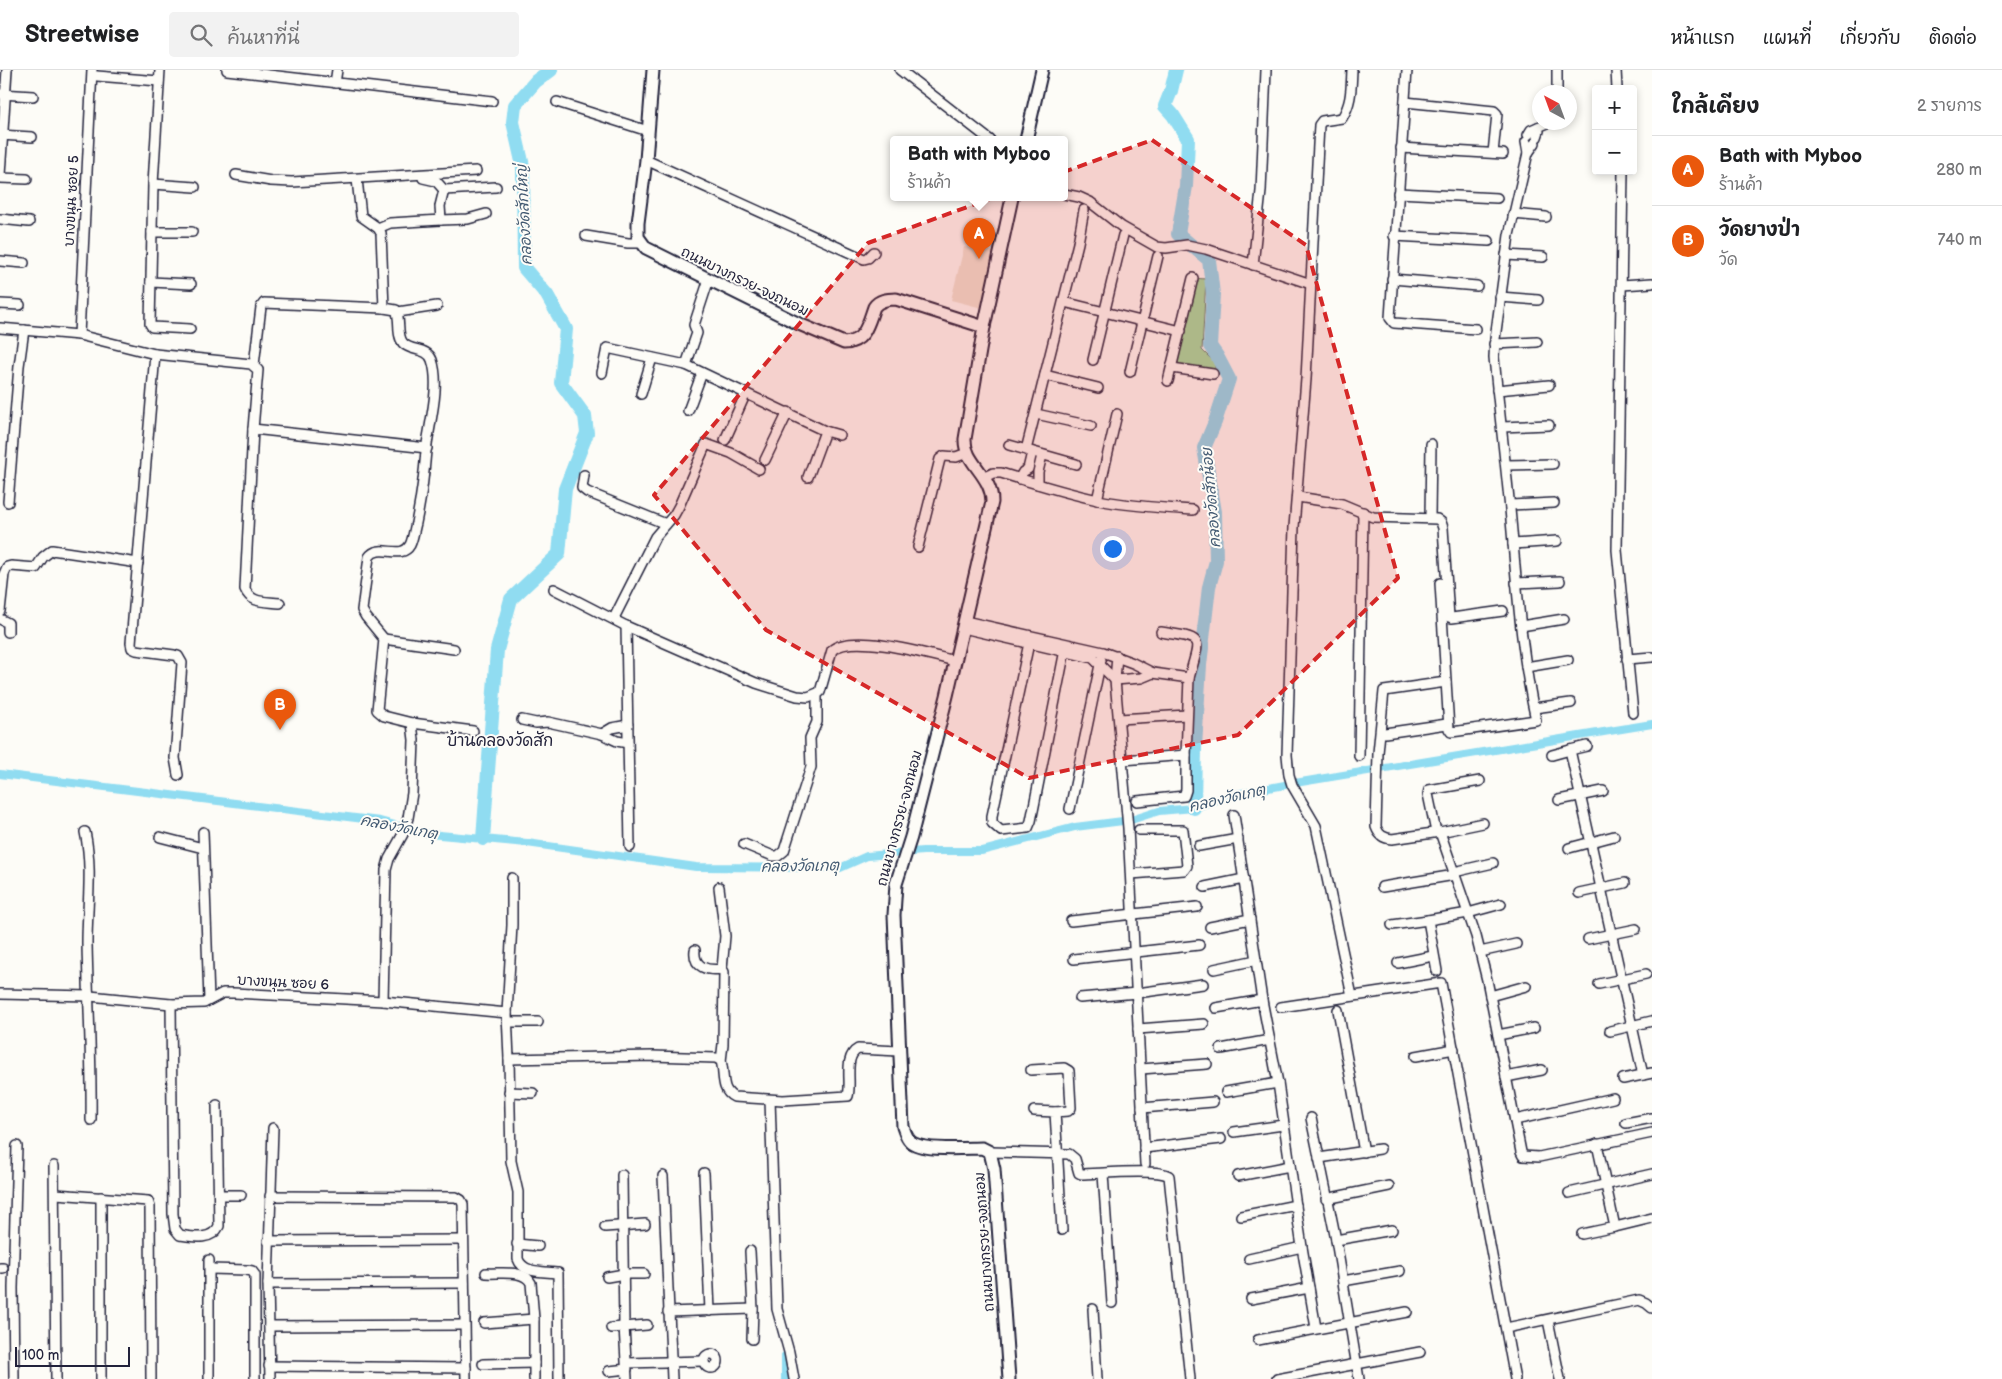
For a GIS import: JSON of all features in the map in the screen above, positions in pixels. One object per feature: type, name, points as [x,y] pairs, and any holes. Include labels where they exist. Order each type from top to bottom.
[{"type":"street","points":[[7,70],[2,94],[0,177],[28,179]]},
{"type":"street","points":[[160,70],[153,184],[150,326],[190,329]]},
{"type":"street","points":[[227,70],[492,101]]},
{"type":"street","points":[[336,83],[337,70]]},
{"type":"street","points":[[586,236],[628,243],[641,243],[638,237],[638,222],[646,160],[653,70]]},
{"type":"street","points":[[900,70],[985,136]]},
{"type":"street","points":[[1027,136],[1042,70]]},
{"type":"street","points":[[1253,265],[1261,191],[1266,70]]},
{"type":"street","points":[[1352,70],[1351,100],[1347,110],[1342,118],[1322,122],[1320,125],[1298,497],[1294,527],[1289,631],[1287,755],[1288,775],[1296,793],[1316,826],[1352,996]]},
{"type":"street","points":[[1407,70],[1394,236],[1390,318],[1394,323],[1476,329]]},
{"type":"street","points":[[1557,85],[1558,70]]},
{"type":"street","points":[[1616,70],[1617,85]]},
{"type":"street","points":[[95,73],[159,81]]},
{"type":"street","name":"บางขนุน ซอย 5","points":[[80,335],[95,73]]},
{"type":"street","points":[[2,94],[33,96]]},
{"type":"street","points":[[557,102],[648,131]]},
{"type":"street","points":[[1405,102],[1494,111],[1497,114],[1493,154]]},
{"type":"street","points":[[1440,583],[1448,729],[1452,732],[1536,720],[1526,667],[1516,584],[1494,344],[1513,214],[1532,130]]},
{"type":"street","points":[[1,135],[32,137]]},
{"type":"street","points":[[1401,148],[1503,154]]},
{"type":"street","points":[[646,160],[864,259],[874,252]]},
{"type":"street","points":[[358,182],[476,171]]},
{"type":"street","points":[[1623,175],[1617,550],[1633,713]]},
{"type":"street","points":[[236,176],[279,182],[358,182],[427,178],[436,181],[444,190]]},
{"type":"street","points":[[358,182],[361,216],[378,228],[381,238],[384,308]]},
{"type":"street","points":[[153,184],[195,186]]},
{"type":"street","points":[[444,190],[496,187]]},
{"type":"street","points":[[441,220],[440,206],[444,190]]},
{"type":"street","points":[[1398,192],[1497,198]]},
{"type":"street","points":[[1068,195],[1090,202],[1122,227],[1157,247],[1166,248],[1186,245],[1206,249],[1311,284]]},
{"type":"street","points":[[918,547],[940,459],[944,456],[956,457],[967,453],[965,439],[984,327],[1011,201]]},
{"type":"street","points":[[1028,469],[1029,451],[1036,414],[1078,243],[1084,210]]},
{"type":"street","points":[[378,228],[390,223],[468,219],[486,214]]},
{"type":"street","points":[[1513,214],[1546,217]]},
{"type":"street","points":[[0,219],[29,222]]},
{"type":"street","points":[[152,232],[192,232]]},
{"type":"street","points":[[1093,360],[1122,235]]},
{"type":"street","points":[[1394,236],[1489,241]]},
{"type":"street","name":"ถนนบางกรวย-จงถนอม","points":[[641,243],[646,248],[844,344],[860,338],[876,304],[887,299],[896,299],[984,327]]},
{"type":"street","points":[[1506,255],[1543,257]]},
{"type":"street","points":[[1130,372],[1158,256]]},
{"type":"street","points":[[0,261],[24,263]]},
{"type":"street","points":[[1168,381],[1193,278]]},
{"type":"street","points":[[686,365],[698,333],[694,325],[709,279]]},
{"type":"street","points":[[1392,279],[1477,286]]},
{"type":"street","points":[[151,282],[190,284]]},
{"type":"street","points":[[1622,285],[1652,283]]},
{"type":"street","points":[[1500,297],[1538,300]]},
{"type":"street","points":[[1064,302],[1181,331]]},
{"type":"street","points":[[254,365],[261,307],[264,303],[384,308],[394,309],[398,312],[436,306]]},
{"type":"street","points":[[0,304],[20,305]]},
{"type":"street","points":[[398,312],[401,341],[409,347],[427,354],[432,359],[434,393],[420,502],[409,546],[400,552],[374,551],[369,557],[362,610],[384,639],[454,649]]},
{"type":"street","points":[[0,328],[80,335],[155,354],[254,365],[258,370],[245,589],[253,600],[280,603]]},
{"type":"street","points":[[8,502],[19,366],[24,330]]},
{"type":"street","points":[[1494,344],[1537,342]]},
{"type":"street","points":[[602,373],[606,348],[686,365],[825,431],[839,435]]},
{"type":"street","points":[[155,354],[132,648],[178,656],[182,663],[175,758],[178,775]]},
{"type":"street","points":[[641,394],[652,358]]},
{"type":"street","points":[[1172,368],[1213,374]]},
{"type":"street","points":[[688,411],[702,372]]},
{"type":"street","points":[[1045,375],[1098,388]]},
{"type":"street","points":[[1497,390],[1549,385]]},
{"type":"street","points":[[725,440],[746,393]]},
{"type":"street","points":[[765,460],[788,412]]},
{"type":"street","points":[[1036,414],[1091,426]]},
{"type":"street","points":[[1097,500],[1116,414]]},
{"type":"street","points":[[1502,427],[1550,424]]},
{"type":"street","points":[[253,429],[427,448]]},
{"type":"street","points":[[808,477],[825,431]]},
{"type":"street","points":[[614,618],[655,537],[679,506],[706,444],[732,453],[759,468]]},
{"type":"street","points":[[1430,517],[1431,444]]},
{"type":"street","points":[[1009,446],[1076,464]]},
{"type":"street","name":"ถนนบางกรวย-จงถนอม","points":[[967,453],[985,477],[991,489],[992,502],[964,625],[911,838],[894,894],[899,1051],[903,1127],[910,1141],[925,1147],[982,1148],[990,1152],[994,1169],[1009,1379]]},
{"type":"street","points":[[1038,484],[1038,472],[1042,455]]},
{"type":"street","points":[[1506,466],[1553,464]]},
{"type":"street","points":[[1019,479],[1022,472],[1028,469],[1038,472]]},
{"type":"street","points":[[985,477],[997,472],[1097,500],[1194,510]]},
{"type":"street","points":[[584,474],[582,488],[586,492],[666,524]]},
{"type":"street","points":[[1298,497],[1342,504],[1373,517],[1430,517],[1437,519],[1441,522],[1443,528],[1450,617],[1503,612]]},
{"type":"street","points":[[1510,505],[1554,503]]},
{"type":"street","points":[[1359,756],[1363,512]]},
{"type":"street","points":[[1513,544],[1557,541]]},
{"type":"street","points":[[0,611],[1,591],[7,567],[36,568],[43,557],[52,550],[138,563]]},
{"type":"street","points":[[1516,584],[1560,581]]},
{"type":"street","points":[[554,589],[614,618],[626,626],[756,683],[797,696],[808,697],[817,694]]},
{"type":"street","points":[[0,619],[8,624],[8,632]]},
{"type":"street","points":[[1521,626],[1564,619]]},
{"type":"street","points":[[964,625],[1025,640],[1103,652],[1117,656],[1152,673],[1189,678]]},
{"type":"street","points":[[626,626],[630,847]]},
{"type":"street","points":[[1137,801],[1184,796],[1186,790],[1189,678],[1198,644],[1191,636],[1161,632]]},
{"type":"street","points":[[384,639],[377,710],[384,716],[412,723],[473,731]]},
{"type":"street","points":[[1025,640],[992,816],[992,823],[1001,831],[1028,828],[1031,821],[1062,647]]},
{"type":"street","points":[[744,844],[773,856],[778,856],[784,851],[812,767],[810,738],[818,722],[817,694],[821,688],[832,650],[842,644],[874,644],[955,661]]},
{"type":"street","points":[[1062,647],[1094,658],[1115,680]]},
{"type":"street","points":[[1070,809],[1103,652]]},
{"type":"street","points":[[1117,656],[1115,680],[1131,874],[1145,1164]]},
{"type":"street","points":[[1627,659],[1652,657]]},
{"type":"street","points":[[1526,667],[1568,660]]},
{"type":"street","points":[[1115,680],[1141,678],[1152,673]]},
{"type":"street","points":[[1446,682],[1384,691],[1378,754],[1376,827],[1378,833],[1385,838],[1392,839],[1484,823]]},
{"type":"street","points":[[1534,708],[1571,703]]},
{"type":"street","points":[[1119,719],[1188,715]]},
{"type":"street","points":[[522,720],[536,723],[548,722],[602,734],[617,741],[628,743]]},
{"type":"street","points":[[383,1002],[386,864],[403,834],[408,818],[412,793],[414,740],[412,723]]},
{"type":"street","points":[[1385,733],[1447,724]]},
{"type":"street","points":[[602,734],[612,728],[628,725]]},
{"type":"street","points":[[1552,755],[1587,746]]},
{"type":"street","points":[[1570,750],[1631,1025],[1647,1074],[1623,1079]]},
{"type":"street","points":[[1123,760],[1186,755]]},
{"type":"street","points":[[1480,781],[1434,788],[1429,790],[1428,794],[1438,832],[1468,913],[1480,952],[1521,1152],[1523,1156],[1539,1157],[1652,1133]]},
{"type":"street","points":[[1559,800],[1603,791]]},
{"type":"street","points":[[1234,815],[1262,1000],[1278,1083],[1316,1328]]},
{"type":"street","points":[[1131,874],[1184,870],[1187,866],[1183,830],[1139,830]]},
{"type":"street","points":[[85,832],[88,848],[90,1120]]},
{"type":"street","points":[[203,832],[209,1000]]},
{"type":"street","points":[[160,836],[203,848]]},
{"type":"street","points":[[1569,848],[1591,844],[1614,836]]},
{"type":"street","points":[[1199,846],[1238,839]]},
{"type":"street","points":[[1382,887],[1454,874],[1493,863]]},
{"type":"street","points":[[512,878],[512,925],[507,1017],[511,1161],[518,1192],[518,1259],[522,1266],[526,1268],[558,1273],[559,1379]]},
{"type":"street","points":[[1205,886],[1244,879]]},
{"type":"street","points":[[1579,893],[1625,883]]},
{"type":"street","points":[[719,887],[725,936],[722,969],[724,972],[724,1036],[721,1061],[724,1084],[729,1095],[770,1100],[848,1096],[850,1090],[850,1057],[853,1052],[858,1049],[899,1051]]},
{"type":"street","points":[[1392,924],[1468,913],[1501,904]]},
{"type":"street","points":[[1071,921],[1197,907]]},
{"type":"street","points":[[1210,927],[1250,919]]},
{"type":"street","points":[[1428,920],[1437,971]]},
{"type":"street","points":[[1588,939],[1636,929]]},
{"type":"street","points":[[1480,952],[1516,944]]},
{"type":"street","points":[[1074,959],[1199,945]]},
{"type":"street","points":[[695,950],[695,959],[700,966],[709,970],[722,969]]},
{"type":"street","points":[[1398,963],[1433,956]]},
{"type":"street","points":[[1214,969],[1256,960]]},
{"type":"street","points":[[1599,984],[1646,974]]},
{"type":"street","points":[[1281,1007],[1441,983],[1515,1379]]},
{"type":"street","points":[[1080,998],[1203,984]]},
{"type":"street","points":[[1490,996],[1526,986]]},
{"type":"street","name":"บางขนุน ซอย 6","points":[[0,994],[88,996],[171,1004],[200,1003],[226,993],[383,1002],[538,1022]]},
{"type":"street","points":[[1216,1008],[1262,1000]]},
{"type":"street","points":[[171,1004],[171,1169],[173,1214],[177,1232],[180,1235],[196,1238],[214,1233],[219,1226],[217,1105]]},
{"type":"street","points":[[1338,1010],[1364,1152]]},
{"type":"street","points":[[1610,1030],[1652,1021]]},
{"type":"street","points":[[1138,1028],[1204,1024]]},
{"type":"street","points":[[1498,1035],[1534,1028]]},
{"type":"street","points":[[1220,1049],[1270,1040]]},
{"type":"street","points":[[1416,1056],[1454,1049]]},
{"type":"street","points":[[509,1059],[652,1056],[716,1058],[721,1061]]},
{"type":"street","points":[[1141,1069],[1207,1064]]},
{"type":"street","points":[[1031,1070],[1064,1068],[1069,1071],[1070,1108],[1068,1111],[1034,1111]]},
{"type":"street","points":[[1506,1077],[1542,1070]]},
{"type":"street","points":[[1226,1092],[1278,1083]]},
{"type":"street","points":[[509,1092],[533,1093]]},
{"type":"street","points":[[1515,1120],[1613,1098]]},
{"type":"street","points":[[770,1100],[777,1309],[789,1352],[794,1379]]},
{"type":"street","points":[[1142,1108],[1213,1102]]},
{"type":"street","points":[[1056,1112],[1062,1230]]},
{"type":"street","points":[[1310,1118],[1336,1240],[1359,1379]]},
{"type":"street","points":[[1626,1123],[1652,1118]]},
{"type":"street","points":[[1234,1132],[1283,1125]]},
{"type":"street","points":[[270,1379],[268,1241],[273,1128]]},
{"type":"street","points":[[1144,1148],[1221,1139]]},
{"type":"street","points":[[1597,1144],[1615,1228]]},
{"type":"street","points":[[14,1379],[13,1288],[17,1146]]},
{"type":"street","points":[[1319,1158],[1380,1149]]},
{"type":"street","points":[[990,1152],[1072,1155],[1081,1174],[1145,1172],[1165,1173],[1169,1176],[1190,1379]]},
{"type":"street","points":[[54,1166],[56,1194],[56,1379]]},
{"type":"street","points":[[1238,1176],[1290,1166]]},
{"type":"street","points":[[704,1173],[710,1311]]},
{"type":"street","points":[[1103,1174],[1112,1303]]},
{"type":"street","points":[[1569,1193],[1652,1174]]},
{"type":"street","points":[[622,1175],[624,1326],[627,1379]]},
{"type":"street","points":[[663,1176],[672,1379]]},
{"type":"street","points":[[1326,1199],[1388,1186]]},
{"type":"street","points":[[56,1194],[148,1201],[150,1207],[151,1379]]},
{"type":"street","points":[[218,1195],[241,1195]]},
{"type":"street","points":[[270,1196],[456,1197],[461,1200],[463,1204],[466,1379]]},
{"type":"street","points":[[101,1197],[101,1379]]},
{"type":"street","points":[[1241,1216],[1296,1205]]},
{"type":"street","points":[[1582,1234],[1615,1228],[1652,1218]]},
{"type":"street","points":[[605,1227],[623,1224],[645,1224]]},
{"type":"street","points":[[1336,1240],[1392,1230]]},
{"type":"street","points":[[268,1241],[463,1240]]},
{"type":"street","points":[[517,1244],[538,1246]]},
{"type":"street","points":[[1249,1259],[1302,1247]]},
{"type":"street","points":[[750,1251],[753,1309],[752,1339]]},
{"type":"street","points":[[210,1379],[210,1264],[252,1271],[255,1274],[255,1379]]},
{"type":"street","points":[[1343,1281],[1400,1271]]},
{"type":"street","points":[[486,1273],[519,1274],[529,1279],[532,1287],[534,1319],[534,1379]]},
{"type":"street","points":[[606,1278],[624,1274],[644,1274]]},
{"type":"street","points":[[268,1284],[464,1283]]},
{"type":"street","points":[[1251,1300],[1309,1288]]},
{"type":"street","points":[[1506,1328],[1639,1300],[1646,1302],[1652,1308]]},
{"type":"street","points":[[668,1312],[753,1309]]},
{"type":"street","points":[[1093,1309],[1097,1379]]},
{"type":"street","points":[[1258,1340],[1407,1312]]},
{"type":"street","points":[[484,1323],[534,1319]]},
{"type":"street","points":[[1548,1320],[1560,1379]]},
{"type":"street","points":[[269,1326],[464,1325]]},
{"type":"street","points":[[611,1328],[647,1326]]},
{"type":"street","points":[[1277,1379],[1420,1352]]},
{"type":"street","points":[[703,1361],[708,1354],[716,1356],[717,1364],[710,1368]]},
{"type":"street","points":[[609,1371],[627,1366],[671,1361],[703,1361]]},
{"type":"street","points":[[703,1361],[705,1366],[710,1368]]},
{"type":"street","points":[[483,1364],[534,1364]]},
{"type":"street","points":[[270,1366],[466,1368]]},
{"type":"street","points":[[710,1368],[711,1379]]},
{"type":"highlighted area","points":[[1152,140],[1306,245],[1398,578],[1238,735],[1029,778],[766,630],[654,495],[868,243]]},
{"type":"shaded area","points":[[964,247],[995,252],[982,308],[951,300]]},
{"type":"green space","points":[[1193,278],[1206,279],[1202,350],[1215,363],[1215,370],[1169,368]]},
{"type":"waterway","name":"คลองวัดสักใหญ่","points":[[483,839],[497,650],[511,599],[559,554],[565,489],[587,433],[585,416],[561,383],[566,329],[547,295],[524,268],[523,166],[513,122],[515,105],[536,81],[551,70]]},
{"type":"waterway","name":"คลองวัดสักน้อย","points":[[1176,70],[1165,106],[1188,139],[1186,186],[1178,234],[1209,260],[1213,294],[1210,346],[1229,379],[1204,448],[1215,512],[1216,561],[1209,587],[1200,665],[1195,747],[1194,808]]},
{"type":"waterway","name":"คลองวัดเกตุ","points":[[0,774],[380,821],[429,834],[527,843],[696,867],[840,868],[867,856],[923,851],[982,851],[1075,827],[1131,820],[1159,811],[1194,808],[1231,795],[1652,724]]},
{"type":"waterway","points":[[785,1356],[785,1379]]},
{"type":"place","name":"Bath with Myboo","points":[[979,259]]},
{"type":"place","name":"วัดยางป่า","points":[[280,730]]},
{"type":"district","name":"บ้านคลองวัดสัก","points":[[500,740]]}]
